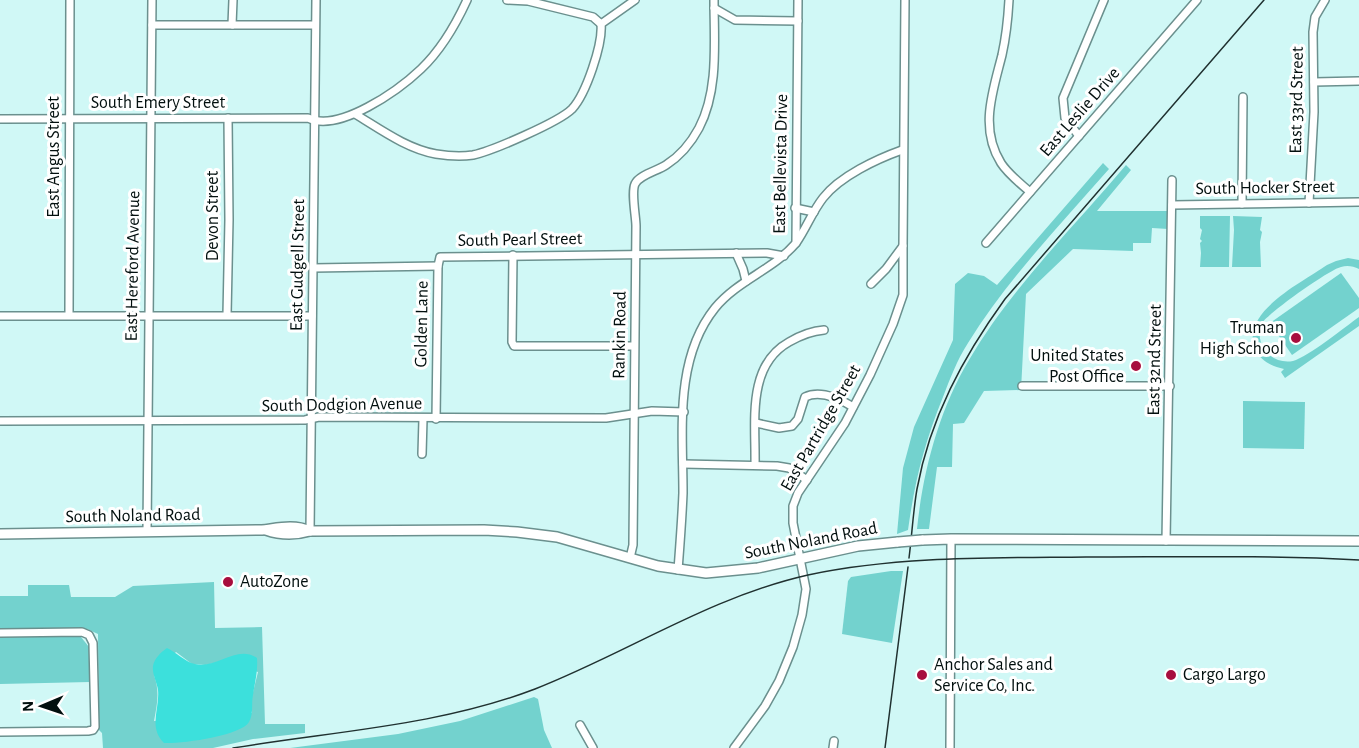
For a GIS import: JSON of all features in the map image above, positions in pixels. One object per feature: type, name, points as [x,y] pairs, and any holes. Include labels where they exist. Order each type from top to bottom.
[{"type":"main road","name":"South Noland Road","points":[[0,534],[266,530],[280,527],[301,527],[310,531],[484,530],[557,537],[678,570],[706,573],[734,572],[858,546],[922,540],[1359,541]]},
{"type":"street","name":"East Angus Street","points":[[69,315],[70,0]]},
{"type":"street","name":"East Hereford Avenue","points":[[147,532],[152,0]]},
{"type":"street","points":[[232,25],[233,0]]},
{"type":"street","name":"East Gudgell Street","points":[[310,531],[316,0]]},
{"type":"street","name":"South Emery Street","points":[[0,119],[308,118],[314,121],[336,120],[355,114],[422,69],[449,33],[467,0]]},
{"type":"street","points":[[355,114],[423,152],[458,156],[487,151],[556,120],[572,109],[591,69],[602,33],[601,24],[593,17],[528,1],[507,0]]},
{"type":"street","points":[[601,24],[635,0]]},
{"type":"street","name":"East Bellevista Drive","points":[[678,570],[682,514],[685,385],[695,339],[716,306],[746,281],[784,256],[796,243],[798,0]]},
{"type":"street","name":"East Partridge Street","points":[[734,748],[765,706],[779,681],[793,647],[802,615],[806,589],[792,523],[793,506],[853,407],[898,312],[904,282],[905,0]]},
{"type":"street","points":[[1009,0],[1002,51],[990,104],[989,128],[992,145],[1000,162],[1030,192]]},
{"type":"street","points":[[1079,135],[1065,118],[1063,98],[1104,0]]},
{"type":"street","name":"East Leslie Drive","points":[[986,243],[1197,0]]},
{"type":"street","name":"East 33rd Street","points":[[1309,203],[1314,82],[1313,32],[1315,17],[1325,0]]},
{"type":"street","points":[[714,4],[735,20],[798,21]]},
{"type":"street","name":"Rankin Road","points":[[630,558],[633,545],[636,253],[632,182],[667,165],[691,141],[700,127],[708,103],[714,59],[714,4]]},
{"type":"street","points":[[152,25],[315,25]]},
{"type":"street","points":[[1314,82],[1359,81]]},
{"type":"street","points":[[1242,204],[1243,97]]},
{"type":"street","name":"Devon Street","points":[[226,315],[229,220],[228,118]]},
{"type":"street","points":[[796,243],[824,196],[841,182],[879,158],[903,150]]},
{"type":"street","name":"East 32nd Street","points":[[1166,541],[1173,180]]},
{"type":"street","name":"South Hocker Street","points":[[1172,205],[1359,202]]},
{"type":"street","points":[[795,208],[814,212]]},
{"type":"street","points":[[871,284],[903,246]]},
{"type":"street","name":"South Pearl Street","points":[[313,268],[438,266],[438,259],[442,256],[636,253],[767,253],[784,256]]},
{"type":"street","points":[[736,253],[746,281]]},
{"type":"street","points":[[513,255],[512,342],[514,346],[634,346]]},
{"type":"street","name":"Golden Lane","points":[[436,419],[438,266]]},
{"type":"street","points":[[0,315],[312,316]]},
{"type":"street","points":[[755,465],[759,380],[771,355],[781,346],[805,333],[824,330]]},
{"type":"street","points":[[1022,386],[1170,386]]},
{"type":"street","points":[[756,423],[779,428],[792,426],[798,419],[805,397],[811,394],[826,396],[853,407]]},
{"type":"street","name":"South Dodgion Avenue","points":[[0,421],[310,419],[319,417],[606,418],[652,411],[684,412]]},
{"type":"street","points":[[423,419],[423,454]]},
{"type":"street","points":[[683,464],[789,468],[807,480]]},
{"type":"street","points":[[950,748],[951,539]]},
{"type":"street","points":[[0,633],[82,632],[89,635],[93,643],[95,727],[93,730],[0,732]]},
{"type":"street","points":[[580,725],[593,748]]},
{"type":"shaded area","points":[[1103,163],[1109,169],[1017,275],[964,349],[948,383],[925,447],[908,530],[897,534],[903,468],[914,427],[953,340],[955,284],[968,273],[984,276],[997,285]]},
{"type":"shaded area","points":[[1126,165],[1131,170],[1097,211],[1168,211],[1168,229],[1152,228],[1151,243],[1133,243],[1133,251],[1073,249],[1026,294],[1021,390],[984,391],[964,423],[953,424],[952,467],[937,467],[929,529],[917,529],[928,463],[941,420],[958,379],[986,334],[1023,283]]},
{"type":"shaded area","points":[[1200,216],[1230,216],[1229,267],[1200,267],[1202,230]]},
{"type":"shaded area","points":[[1233,216],[1262,217],[1261,267],[1232,267]]},
{"type":"shaded area","points":[[1348,258],[1359,260],[1359,269],[1348,266],[1335,270],[1312,283],[1262,323],[1261,344],[1267,353],[1281,361],[1293,361],[1308,354],[1359,317],[1359,326],[1285,378],[1281,372],[1284,369],[1266,362],[1257,353],[1253,335],[1257,322],[1276,299],[1290,289],[1327,265]]},
{"type":"shaded area","points":[[1341,273],[1359,298],[1359,308],[1292,355],[1270,323]]},
{"type":"shaded area","points":[[1243,401],[1305,402],[1304,449],[1243,448]]},
{"type":"shaded area","points":[[903,571],[892,643],[842,634],[848,581],[851,577]]},
{"type":"shaded area","points":[[214,582],[215,628],[262,627],[265,724],[305,724],[305,733],[253,739],[213,748],[103,748],[102,733],[99,730],[98,634],[87,629],[0,628],[0,596],[28,596],[28,585],[69,585],[71,597],[115,597],[133,586]],"holes":[[[176,652],[192,664],[206,665],[218,662],[258,672],[252,696],[252,713],[154,721],[157,704],[154,675]]]},
{"type":"shaded area","points":[[0,637],[81,637],[89,647],[90,682],[0,684]]},
{"type":"shaded area","points":[[167,648],[188,661],[203,665],[234,655],[249,654],[257,658],[249,722],[244,727],[223,735],[164,743],[157,731],[158,690],[153,669],[156,658]]},
{"type":"shaded area","points":[[534,697],[538,699],[544,730],[552,748],[290,748],[398,734],[460,721]]},
{"type":"railway","points":[[909,558],[914,506],[930,438],[950,389],[975,343],[1005,299],[1264,0]]},
{"type":"railway","points":[[233,748],[386,726],[498,701],[569,675],[737,597],[808,575],[842,569],[911,561],[981,558],[1291,557],[1359,560]]},
{"type":"railway","points":[[885,748],[908,567]]},
{"type":"place","name":"Truman High School","points":[[1296,338]]},
{"type":"place","name":"United States Post Office","points":[[1136,366]]},
{"type":"place","name":"AutoZone","points":[[228,582]]},
{"type":"place","name":"Anchor Sales and Service Co, Inc.","points":[[922,675]]},
{"type":"place","name":"Cargo Largo","points":[[1171,675]]}]
